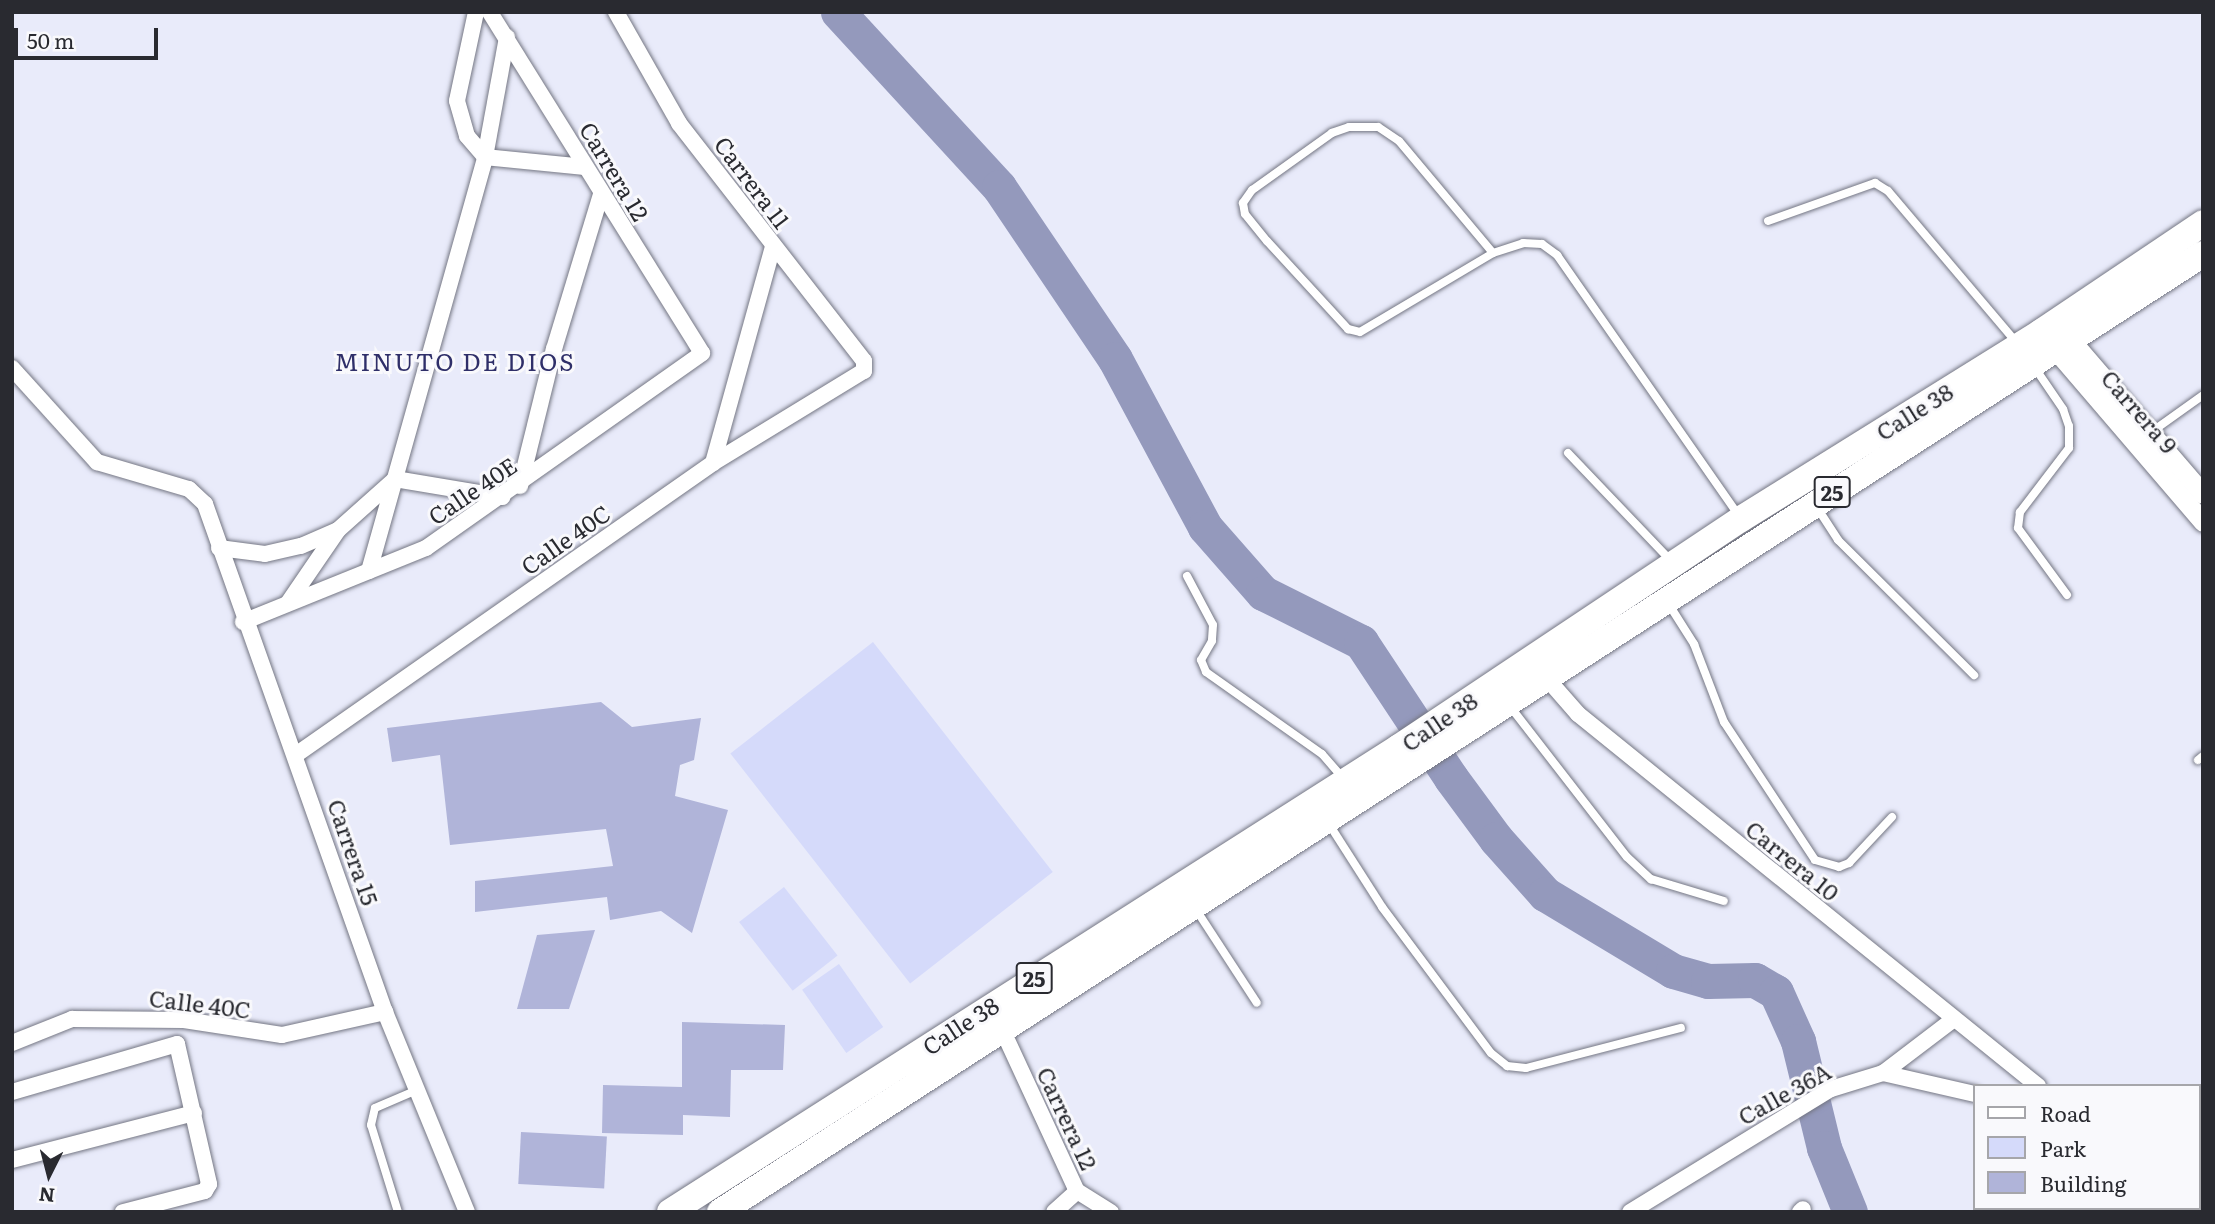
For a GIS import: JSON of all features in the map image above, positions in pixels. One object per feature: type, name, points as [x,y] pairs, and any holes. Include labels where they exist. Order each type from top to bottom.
[{"type":"highway","name":"Calle 38","points":[[720,1212],[1327,822],[1404,758],[1502,694],[1547,680],[1667,602],[2046,343],[2203,223]]},
{"type":"highway","name":"Calle 38","points":[[1502,694],[1532,657],[1741,519],[2203,254]]},
{"type":"highway","name":"Calle 38","points":[[670,1212],[1345,781],[1404,758]]},
{"type":"street","points":[[476,12],[457,101],[467,136],[485,157],[585,167]]},
{"type":"street","name":"Carrera 12","points":[[490,12],[702,353]]},
{"type":"street","name":"Carrera 11","points":[[616,12],[679,123],[864,361],[864,371]]},
{"type":"street","points":[[369,571],[485,157],[508,37]]},
{"type":"street","points":[[520,486],[554,349],[601,194]]},
{"type":"street","points":[[713,463],[773,246]]},
{"type":"street","name":"Carrera 9","points":[[2046,343],[2150,433],[2203,494]]},
{"type":"street","name":"Carrera 9","points":[[2046,343],[2203,522]]},
{"type":"street","name":"Calle 40E","points":[[243,622],[426,548],[520,486],[702,353]]},
{"type":"street","name":"Carrera 15","points":[[12,368],[97,462],[189,489],[205,504],[243,622],[297,754],[385,1012],[467,1212]]},
{"type":"street","name":"Calle 40C","points":[[297,754],[713,463],[864,371]]},
{"type":"street","points":[[395,479],[502,497]]},
{"type":"street","points":[[288,603],[338,530],[395,479]]},
{"type":"street","points":[[219,548],[265,554],[301,546],[338,530]]},
{"type":"street","name":"Carrera 10","points":[[1532,657],[1547,680],[1578,714],[2035,1084]]},
{"type":"street","name":"Calle 40C","points":[[12,1043],[72,1019],[184,1020],[282,1035],[385,1012]]},
{"type":"street","points":[[1883,1073],[1954,1019]]},
{"type":"street","name":"Carrera 12","points":[[1002,1029],[1077,1191],[1111,1212]]},
{"type":"street","points":[[12,1092],[177,1044],[209,1184],[205,1191],[123,1212]]},
{"type":"street","name":"Calle 36A","points":[[1630,1212],[1653,1206],[1794,1110],[1831,1089],[1883,1073],[1974,1094]]},
{"type":"street","points":[[12,1160],[194,1113]]},
{"type":"street","points":[[1055,1212],[1077,1191]]},
{"type":"lane","points":[[1493,253],[1399,141],[1378,127],[1349,127],[1332,134],[1252,190],[1243,203],[1245,214],[1268,241],[1348,329],[1360,332],[1493,253],[1523,243],[1542,244],[1557,255],[1741,519]]},
{"type":"lane","points":[[1768,221],[1875,183],[1888,191],[2046,343],[2069,426],[2068,448],[2020,512],[2018,528],[2067,596]]},
{"type":"lane","points":[[2150,433],[2203,396]]},
{"type":"lane","points":[[1568,453],[1674,564]]},
{"type":"lane","points":[[1814,503],[1838,540],[1974,675]]},
{"type":"lane","points":[[1187,576],[1213,625],[1213,641],[1201,660],[1206,672],[1322,754],[1345,781]]},
{"type":"lane","points":[[1667,602],[1694,644],[1724,722],[1815,860],[1839,867],[1849,863],[1892,817]]},
{"type":"lane","points":[[1502,694],[1627,857],[1651,879],[1724,901]]},
{"type":"lane","points":[[1327,822],[1382,907],[1491,1054],[1507,1066],[1527,1068],[1681,1028]]},
{"type":"lane","points":[[1180,884],[1256,1003]]},
{"type":"lane","points":[[398,1212],[371,1125],[375,1108],[417,1090]]},
{"type":"green space","points":[[873,642],[1053,872],[910,984],[730,753]]},
{"type":"green space","points":[[784,887],[838,956],[793,991],[739,922]]},
{"type":"green space","points":[[839,964],[883,1027],[846,1053],[802,990]]},
{"type":"building","points":[[601,702],[632,727],[701,718],[694,760],[680,765],[675,796],[728,810],[692,933],[661,911],[610,920],[607,897],[475,912],[475,881],[613,866],[606,829],[450,845],[440,755],[392,762],[387,728]]},
{"type":"building","points":[[595,930],[569,1009],[517,1009],[537,935]]},
{"type":"building","points":[[682,1022],[785,1025],[783,1070],[731,1070],[730,1117],[683,1115],[683,1135],[602,1133],[603,1085],[682,1087]]},
{"type":"building","points":[[521,1132],[607,1137],[604,1188],[518,1184]]},
{"type":"waterway","points":[[838,12],[999,187],[1115,359],[1205,527],[1263,593],[1361,642],[1451,778],[1496,839],[1545,894],[1673,971],[1708,981],[1755,980],[1776,992],[1798,1041],[1824,1148],[1850,1212]]},
{"type":"district","name":"MINUTO DE DIOS","points":[[455,361]]}]
